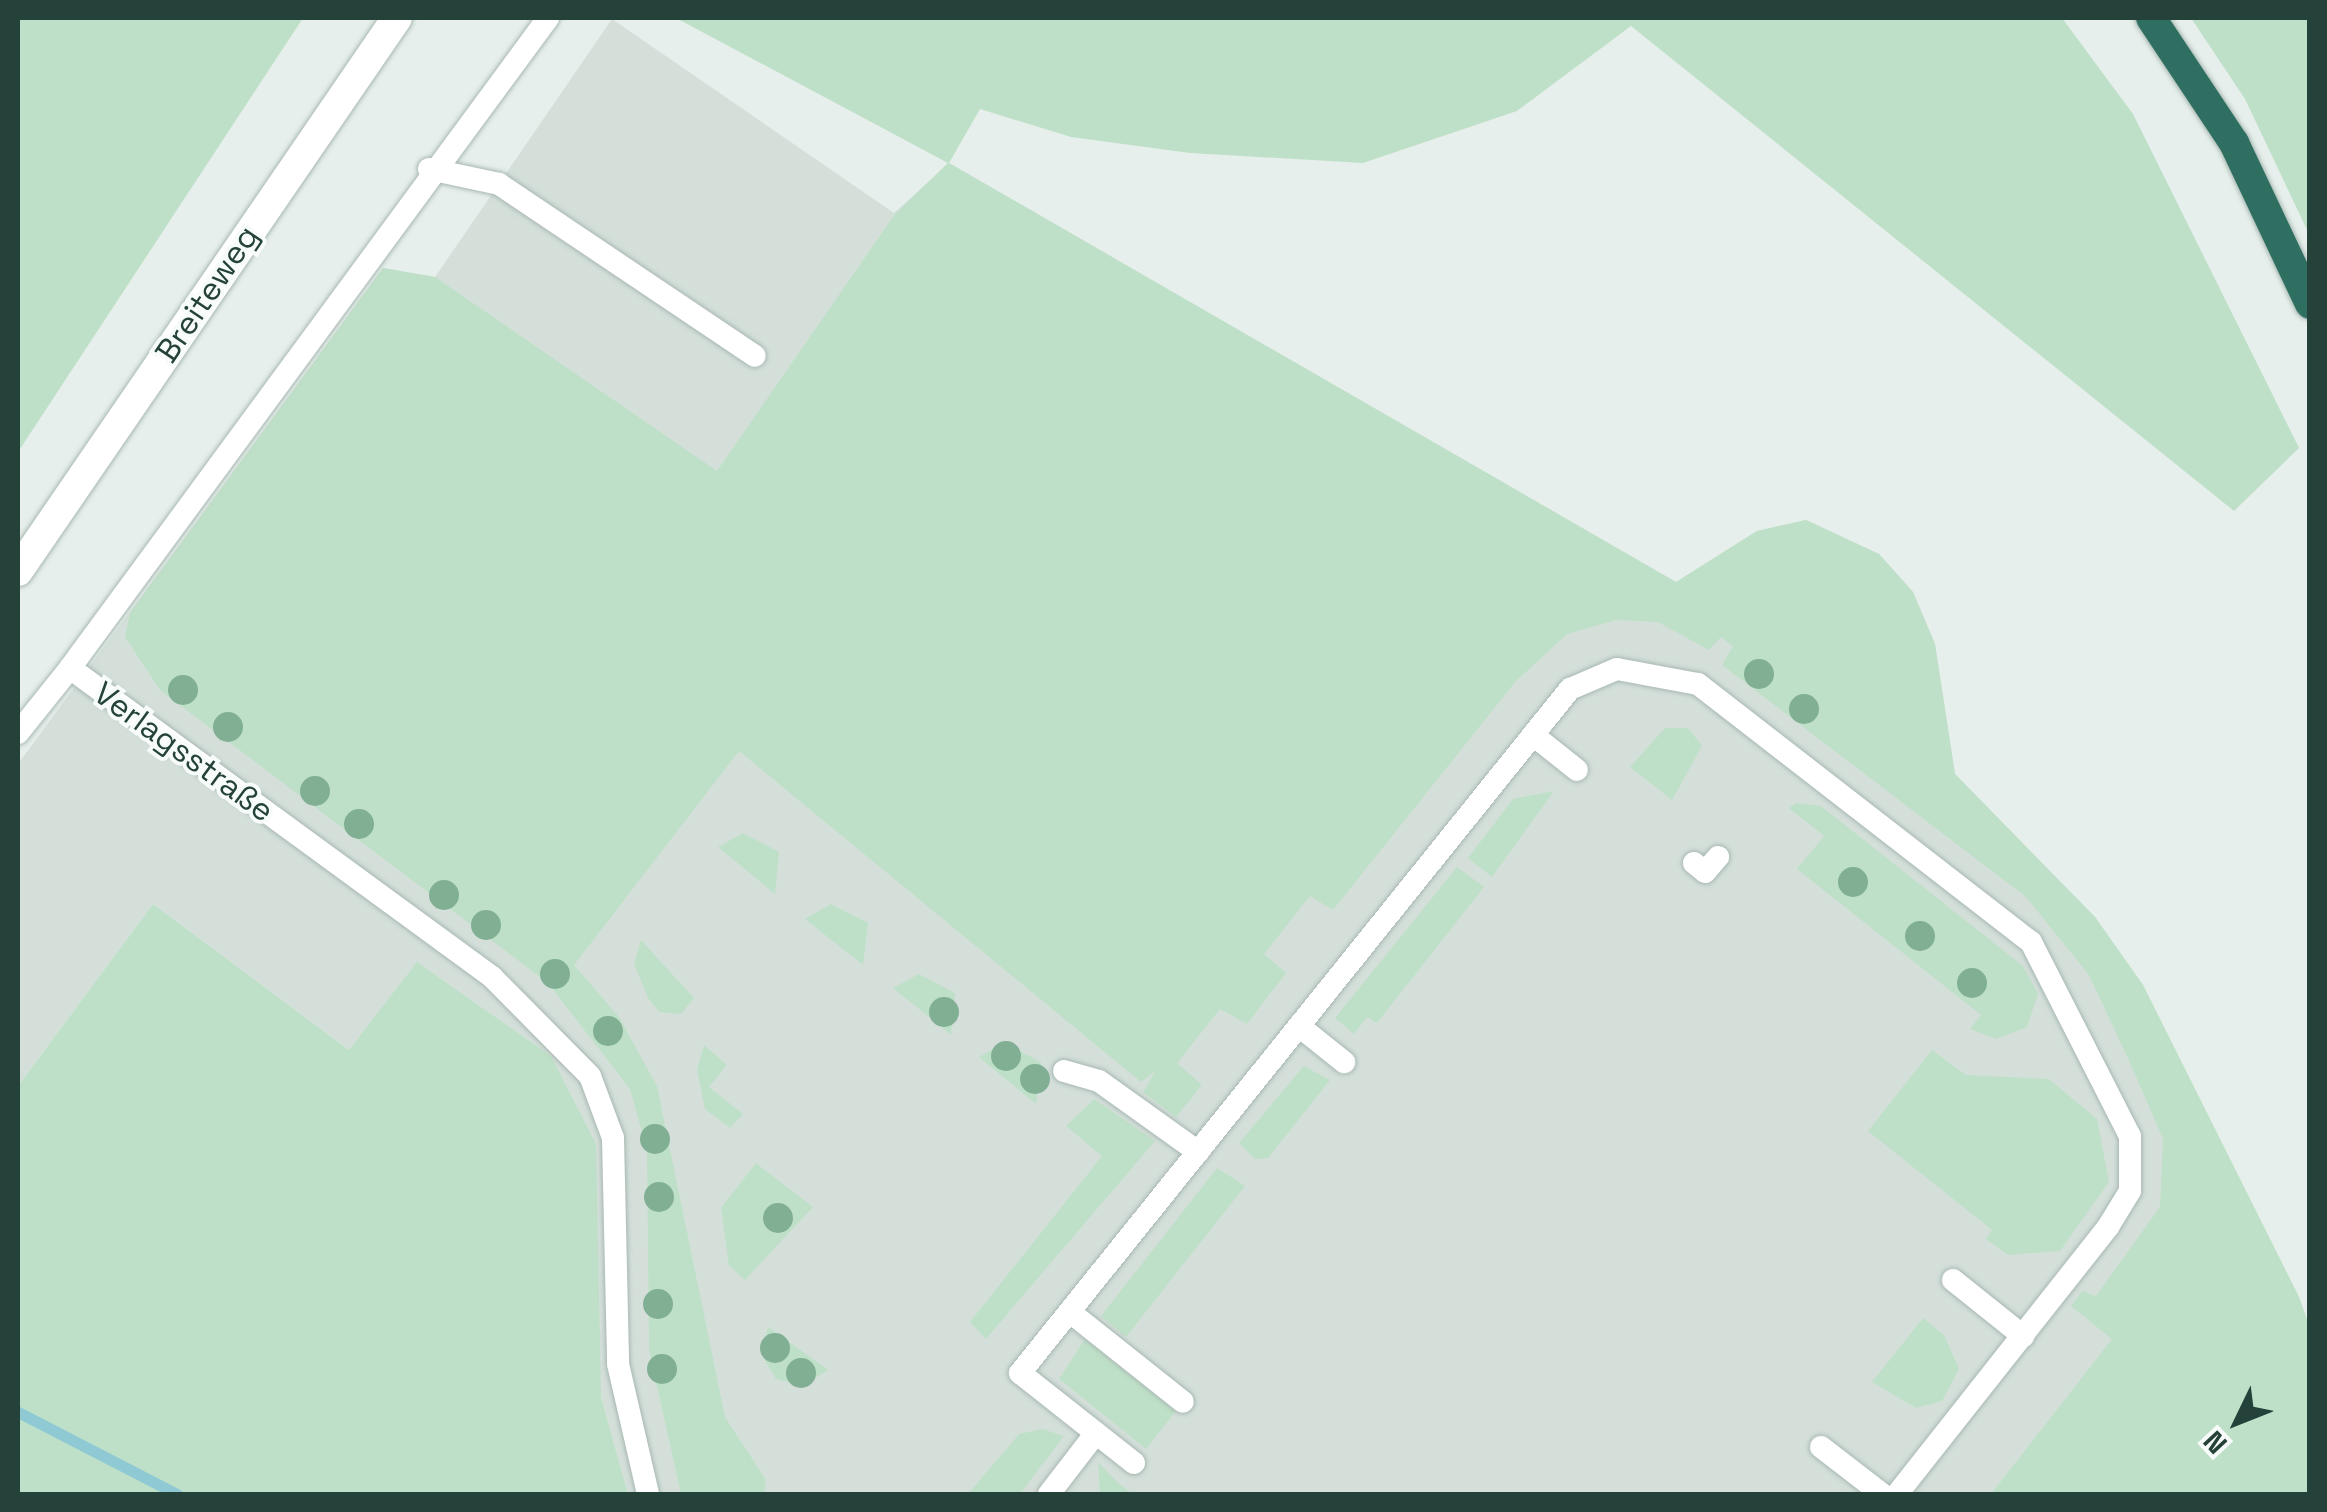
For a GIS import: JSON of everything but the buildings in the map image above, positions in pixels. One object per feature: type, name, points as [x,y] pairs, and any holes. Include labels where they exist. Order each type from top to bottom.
[{"type":"highway","points":[[2152,18],[2234,143],[2310,304]]},
{"type":"street","name":"Breiteweg","points":[[18,570],[397,18]]},
{"type":"lane","name":"Verlagsstraße","points":[[548,18],[430,169],[70,668],[492,977],[590,1076],[612,1138],[618,1364],[648,1494]]},
{"type":"lane","points":[[430,169],[499,184],[755,356]]},
{"type":"lane","points":[[18,733],[70,668]]},
{"type":"lane","points":[[1134,1463],[1020,1373],[1570,690],[1617,669],[1698,684],[2031,942],[2116,1099],[2134,1166],[2108,1228],[1897,1494]]},
{"type":"lane","points":[[1533,736],[1577,770]]},
{"type":"lane","points":[[1694,862],[1706,872],[1718,857]]},
{"type":"lane","points":[[1299,1026],[1344,1062]]},
{"type":"lane","points":[[1064,1071],[1099,1080],[1198,1152]]},
{"type":"lane","points":[[1953,1280],[2022,1336]]},
{"type":"lane","points":[[1070,1312],[1183,1402]]},
{"type":"lane","points":[[1049,1494],[1096,1433]]},
{"type":"lane","points":[[1821,1447],[1882,1494]]},
{"type":"shaded area","points":[[612,19],[894,213],[949,163],[1676,582],[1757,531],[1806,520],[1879,554],[1913,592],[1935,644],[1955,774],[2095,917],[2143,985],[2299,1297],[2310,1328],[2309,1494],[628,1494],[601,1397],[551,1056],[418,963],[349,1050],[153,904],[18,1086],[18,764],[383,268],[435,277]]},
{"type":"green space","points":[[18,18],[303,18],[18,452]]},
{"type":"green space","points":[[676,18],[2062,18],[2133,114],[2299,448],[2234,511],[1631,26],[1517,111],[1363,163],[1190,153],[1071,137],[980,109],[949,163],[1676,582],[1757,531],[1806,520],[1879,554],[1913,592],[1935,644],[1955,774],[2095,917],[2143,985],[2299,1297],[2310,1328],[2309,1494],[1991,1494],[2112,1339],[2071,1306],[2082,1291],[2096,1296],[2160,1207],[2163,1139],[2089,975],[2026,897],[1722,665],[1733,646],[1721,637],[1709,650],[1658,622],[1616,620],[1567,634],[1516,681],[1333,910],[1310,896],[1264,954],[1286,973],[1247,1024],[1220,1009],[1177,1063],[1202,1085],[1176,1117],[1143,1092],[1155,1071],[1141,1082],[739,751],[574,965],[619,1017],[657,1086],[725,1417],[766,1480],[764,1494],[681,1494],[649,1350],[647,1150],[630,1089],[548,983],[160,690],[125,637],[130,613],[383,268],[435,277],[717,471],[895,214],[948,163]]},
{"type":"green space","points":[[2191,18],[2309,18],[2309,234],[2245,99]]},
{"type":"green space","points":[[1665,728],[1688,728],[1702,746],[1672,800],[1630,767]]},
{"type":"green space","points":[[1554,791],[1492,877],[1468,858],[1513,799]]},
{"type":"green space","points":[[1796,803],[1821,806],[2023,966],[2038,994],[2027,1027],[1996,1039],[1970,1029],[1981,1015],[1797,869],[1824,836],[1789,808]]},
{"type":"green space","points":[[743,833],[779,852],[775,894],[718,847]]},
{"type":"green space","points":[[1457,867],[1484,887],[1377,1023],[1367,1017],[1354,1034],[1335,1018]]},
{"type":"green space","points":[[153,904],[349,1050],[417,962],[551,1056],[596,1144],[601,1397],[628,1494],[18,1494],[18,1086]]},
{"type":"green space","points":[[831,904],[868,923],[863,965],[805,919]]},
{"type":"green space","points":[[641,940],[694,998],[681,1014],[659,1012],[648,998],[634,964]]},
{"type":"green space","points":[[919,974],[955,993],[951,1035],[893,988]]},
{"type":"green space","points":[[1004,1043],[1041,1062],[1036,1104],[979,1057]]},
{"type":"green space","points":[[704,1045],[727,1065],[709,1087],[743,1114],[730,1128],[705,1109],[697,1069]]},
{"type":"green space","points":[[1932,1050],[1966,1075],[2049,1079],[2097,1119],[2109,1182],[2060,1251],[2008,1255],[1986,1239],[1992,1230],[1868,1131]]},
{"type":"green space","points":[[1304,1066],[1330,1080],[1268,1158],[1255,1159],[1239,1143]]},
{"type":"green space","points":[[1094,1099],[1155,1141],[986,1339],[970,1322],[1102,1156],[1066,1126]]},
{"type":"green space","points":[[756,1163],[813,1207],[745,1280],[729,1266],[721,1208]]},
{"type":"green space","points":[[1217,1168],[1245,1186],[1126,1337],[1101,1316]]},
{"type":"green space","points":[[1923,1318],[1944,1335],[1959,1369],[1942,1401],[1916,1408],[1872,1382]]},
{"type":"green space","points":[[768,1327],[828,1370],[804,1385],[776,1379],[761,1354]]},
{"type":"green space","points":[[1085,1339],[1176,1411],[1146,1449],[1059,1379]]},
{"type":"green space","points":[[1043,1429],[1064,1436],[1020,1494],[968,1494],[1019,1434]]},
{"type":"green space","points":[[1098,1462],[1118,1483],[1133,1494],[1100,1494]]},
{"type":"waterway","points":[[18,1412],[177,1494]]}]
